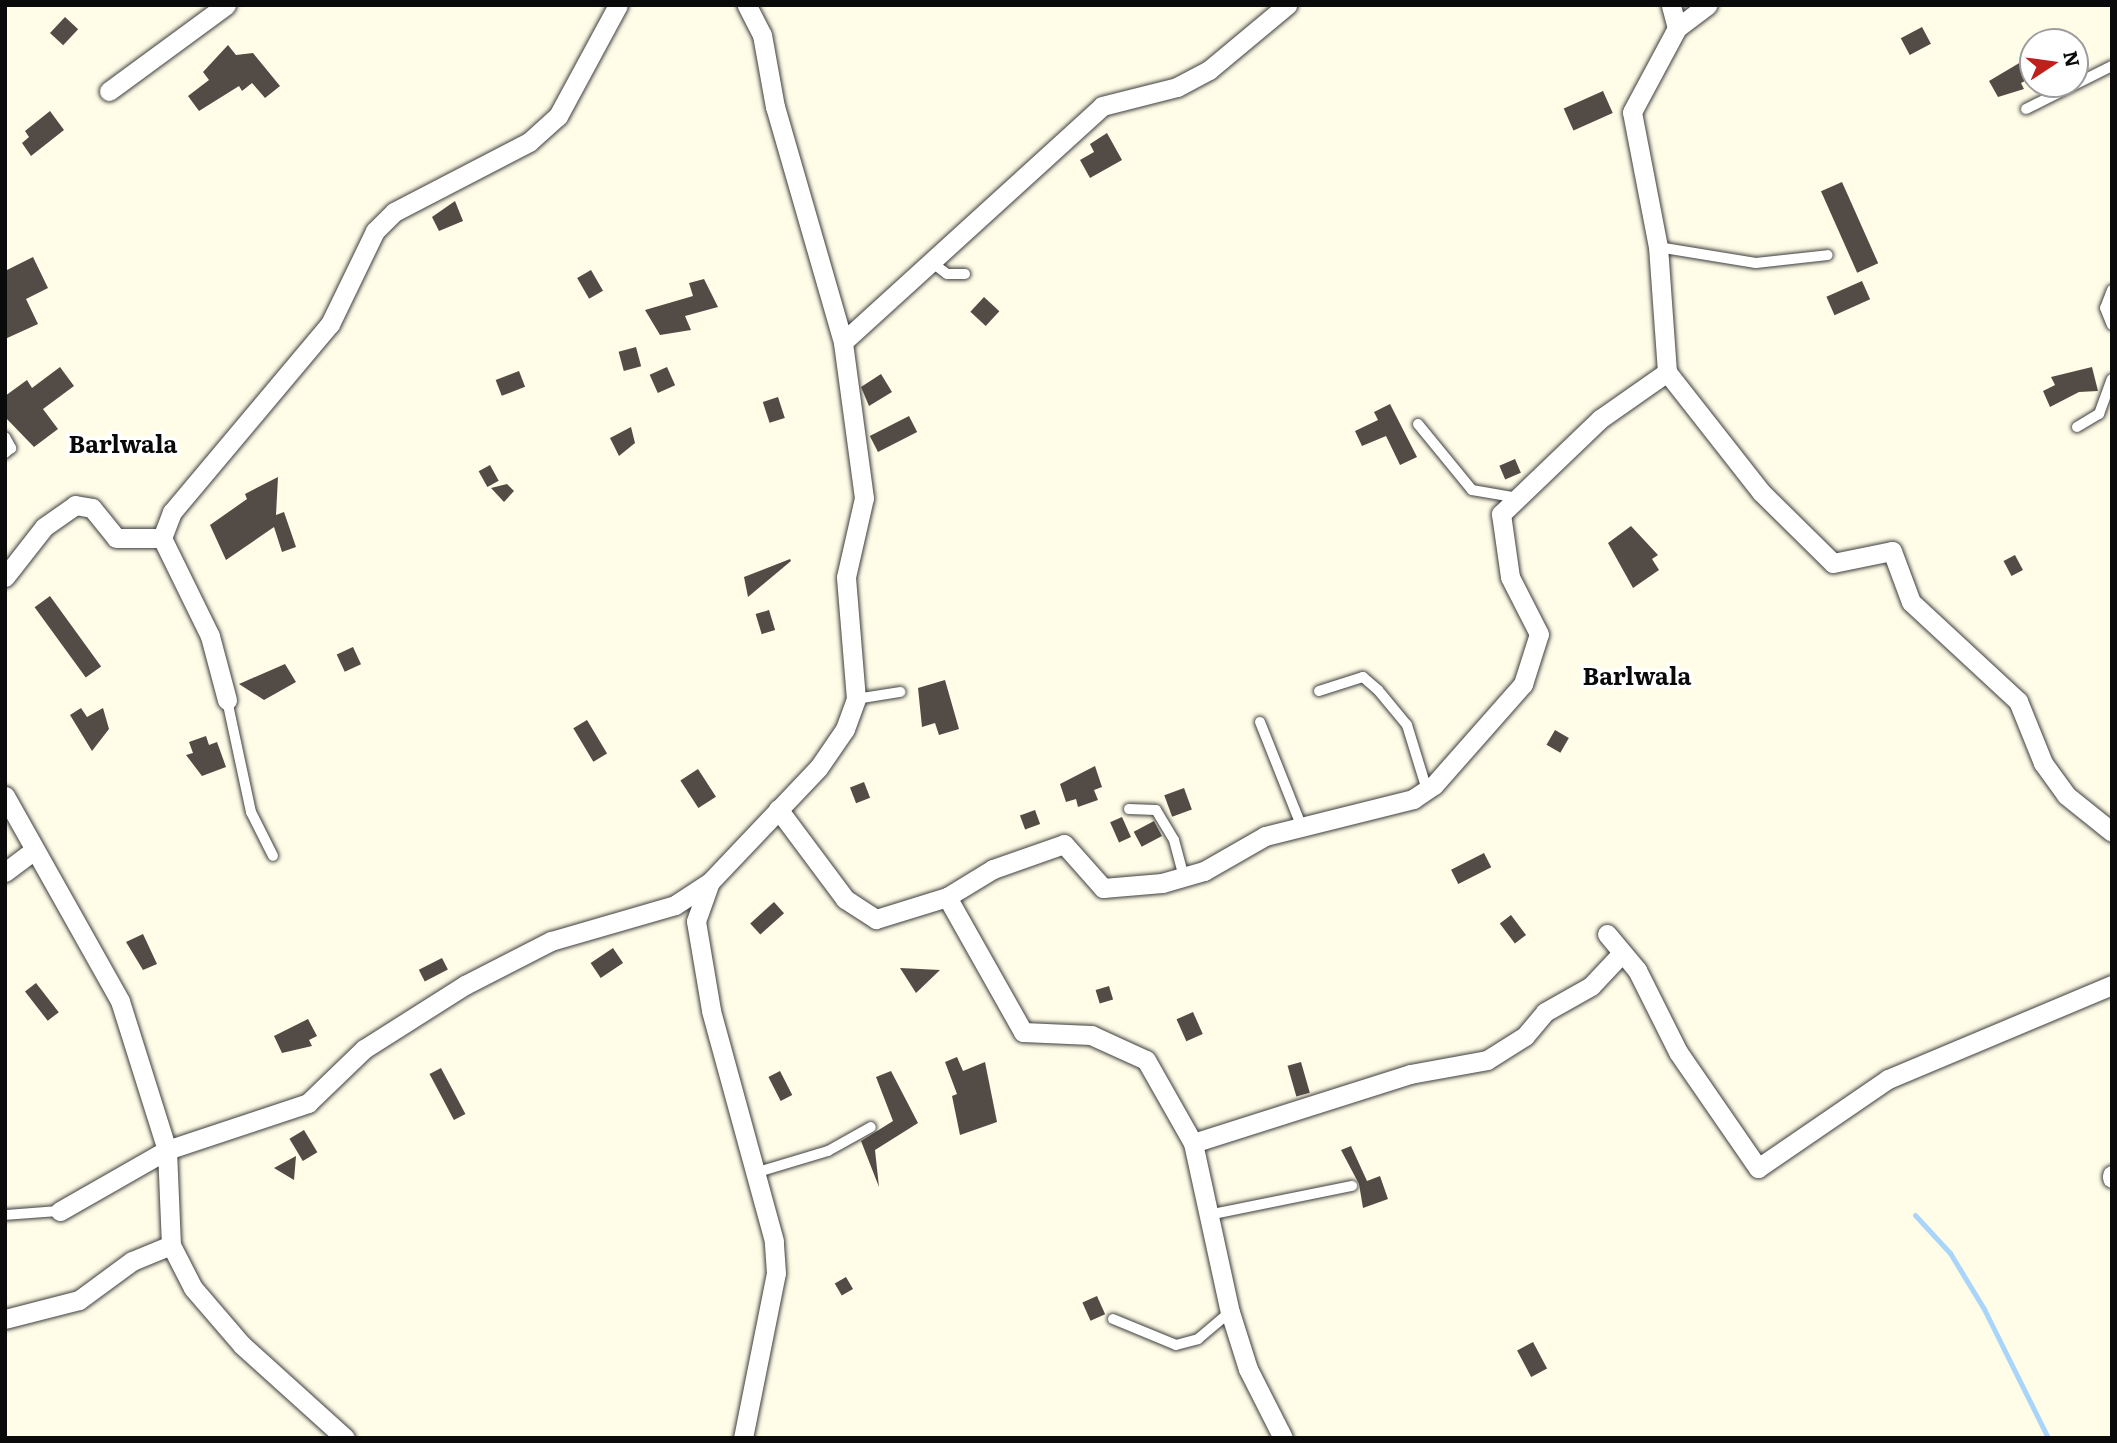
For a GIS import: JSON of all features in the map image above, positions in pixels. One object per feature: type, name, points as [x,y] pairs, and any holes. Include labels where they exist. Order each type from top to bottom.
[{"type":"street","points":[[109,91],[226,5]]},
{"type":"street","points":[[162,538],[184,490],[330,324],[375,231],[394,212],[529,142],[558,116],[618,5]]},
{"type":"street","points":[[60,1211],[167,1150],[284,1115],[307,1103],[346,1062],[465,985],[551,940],[675,905],[710,881],[819,767],[856,699],[846,577],[863,498],[843,342],[775,107],[762,35],[747,5]]},
{"type":"street","points":[[843,342],[1102,106],[1177,87],[1209,70],[1287,5]]},
{"type":"street","points":[[1671,5],[1677,28]]},
{"type":"street","points":[[1707,5],[1677,28],[1632,112],[1658,247],[1667,372],[1761,492],[1833,563],[1892,551],[1911,602],[2018,701],[2043,763],[2066,795],[2112,832]]},
{"type":"street","points":[[778,809],[845,899],[876,919],[947,897],[993,869],[1064,844],[1103,888],[1184,878],[1265,836],[1301,825],[1356,816],[1427,791],[1523,684],[1539,646],[1501,541],[1501,514],[1513,497],[1600,419],[1667,372]]},
{"type":"street","points":[[5,577],[44,527],[75,505],[92,508],[116,538],[162,538]]},
{"type":"street","points":[[162,538],[210,636],[227,700]]},
{"type":"street","points":[[5,796],[120,1001],[167,1150],[171,1245],[192,1288],[242,1345],[345,1438]]},
{"type":"street","points":[[5,872],[34,850]]},
{"type":"street","points":[[710,881],[697,910],[696,936],[758,1172],[776,1273],[743,1438]]},
{"type":"street","points":[[947,897],[1016,1026],[1031,1034],[1112,1040],[1146,1060],[1194,1143],[1213,1214],[1230,1312],[1248,1369],[1283,1438]]},
{"type":"street","points":[[1606,934],[1622,954],[1678,1052],[1758,1168],[1888,1079],[2112,985]]},
{"type":"street","points":[[1194,1143],[1410,1074],[1487,1060],[1525,1036],[1545,1012],[1591,986],[1622,954]]},
{"type":"street","points":[[5,1319],[79,1300],[132,1261],[171,1245]]},
{"type":"lane","points":[[2026,109],[2112,66]]},
{"type":"lane","points":[[1658,247],[1756,263],[1828,255]]},
{"type":"lane","points":[[930,261],[947,274],[965,274]]},
{"type":"lane","points":[[2112,290],[2105,308],[2112,325]]},
{"type":"lane","points":[[2077,427],[2099,414],[2112,379]]},
{"type":"lane","points":[[1418,424],[1472,489],[1513,497]]},
{"type":"lane","points":[[5,438],[10,448],[5,453]]},
{"type":"lane","points":[[1320,691],[1363,677],[1378,690],[1407,725],[1427,791]]},
{"type":"lane","points":[[856,699],[900,692]]},
{"type":"lane","points":[[227,700],[251,813],[273,856]]},
{"type":"lane","points":[[1260,722],[1301,825]]},
{"type":"lane","points":[[1129,809],[1156,810],[1174,841],[1184,878]]},
{"type":"lane","points":[[758,1172],[828,1151],[871,1127]]},
{"type":"lane","points":[[1213,1214],[1352,1186]]},
{"type":"lane","points":[[5,1214],[60,1211]]},
{"type":"lane","points":[[1113,1319],[1176,1345],[1198,1339],[1230,1312]]},
{"type":"building","points":[[65,17],[78,29],[63,45],[50,33]]},
{"type":"building","points":[[1922,27],[1931,44],[1910,55],[1901,38]]},
{"type":"building","points":[[228,45],[236,55],[253,53],[280,86],[265,98],[252,83],[242,91],[239,86],[199,111],[188,96],[209,80],[203,72]]},
{"type":"building","points":[[2019,63],[2019,91],[1998,97],[1989,81]]},
{"type":"building","points":[[1603,91],[1613,113],[1573,130],[1564,108]]},
{"type":"building","points":[[50,111],[64,130],[31,156],[22,143],[29,137],[25,131]]},
{"type":"building","points":[[1107,133],[1122,160],[1090,178],[1080,160],[1094,152],[1090,144]]},
{"type":"building","points":[[1842,182],[1878,263],[1857,273],[1821,191]]},
{"type":"building","points":[[455,201],[463,221],[439,231],[432,217]]},
{"type":"building","points":[[33,257],[48,288],[26,299],[38,324],[5,339],[5,271]]},
{"type":"building","points":[[591,270],[603,291],[589,299],[577,278]]},
{"type":"building","points":[[704,279],[718,307],[685,316],[691,330],[660,335],[645,310],[693,296],[689,283]]},
{"type":"building","points":[[1862,281],[1870,299],[1835,315],[1826,297]]},
{"type":"building","points":[[984,297],[999,311],[986,326],[970,312]]},
{"type":"building","points":[[636,347],[641,366],[624,371],[619,352]]},
{"type":"building","points":[[60,367],[74,386],[43,409],[58,429],[34,447],[5,417],[5,396],[27,380],[32,388]]},
{"type":"building","points":[[667,367],[675,385],[658,393],[650,375]]},
{"type":"building","points":[[2092,367],[2098,391],[2079,392],[2050,407],[2043,391],[2055,385],[2051,377]]},
{"type":"building","points":[[519,371],[525,387],[502,396],[496,380]]},
{"type":"building","points":[[881,374],[892,392],[869,406],[861,387]]},
{"type":"building","points":[[778,397],[785,418],[770,423],[763,402]]},
{"type":"building","points":[[1390,404],[1417,457],[1400,465],[1386,436],[1362,446],[1355,431],[1378,420],[1374,412]]},
{"type":"building","points":[[909,416],[917,432],[878,452],[870,436]]},
{"type":"building","points":[[631,427],[635,443],[619,456],[610,438]]},
{"type":"building","points":[[1515,459],[1521,473],[1505,479],[1499,466]]},
{"type":"building","points":[[490,465],[499,481],[487,487],[479,471]]},
{"type":"building","points":[[278,477],[276,515],[284,512],[296,547],[282,552],[274,527],[226,560],[210,525],[247,499],[245,494]]},
{"type":"building","points":[[507,484],[514,491],[504,502],[491,488]]},
{"type":"building","points":[[1631,526],[1658,555],[1652,559],[1659,570],[1633,588],[1608,543]]},
{"type":"building","points":[[2015,555],[2023,570],[2012,576],[2004,561]]},
{"type":"building","points":[[790,559],[791,561],[748,597],[744,577]]},
{"type":"building","points":[[50,596],[101,666],[86,678],[35,607]]},
{"type":"building","points":[[769,610],[775,630],[762,634],[756,614]]},
{"type":"building","points":[[353,647],[361,664],[345,672],[337,655]]},
{"type":"building","points":[[285,664],[296,682],[264,700],[239,684]]},
{"type":"building","points":[[945,680],[959,729],[939,735],[935,723],[922,727],[918,688]]},
{"type":"building","points":[[81,708],[87,717],[103,708],[109,729],[92,751],[70,715]]},
{"type":"building","points":[[587,720],[607,753],[593,762],[573,728]]},
{"type":"building","points":[[1555,730],[1569,738],[1560,753],[1546,745]]},
{"type":"building","points":[[206,736],[209,745],[217,742],[226,767],[202,776],[186,755],[193,753],[189,742]]},
{"type":"building","points":[[1095,766],[1102,787],[1094,790],[1098,800],[1078,807],[1076,799],[1066,802],[1060,784]]},
{"type":"building","points":[[698,769],[716,797],[698,808],[680,780]]},
{"type":"building","points":[[864,782],[870,798],[856,803],[850,787]]},
{"type":"building","points":[[1184,788],[1192,810],[1172,817],[1164,795]]},
{"type":"building","points":[[1035,810],[1040,824],[1025,830],[1020,815]]},
{"type":"building","points":[[1122,817],[1131,837],[1119,842],[1110,822]]},
{"type":"building","points":[[1154,821],[1162,836],[1142,847],[1134,832]]},
{"type":"building","points":[[1484,853],[1491,867],[1458,884],[1451,870]]},
{"type":"building","points":[[774,902],[784,913],[760,935],[750,923]]},
{"type":"building","points":[[1511,915],[1526,935],[1515,943],[1500,923]]},
{"type":"building","points":[[143,934],[157,964],[143,970],[126,942]]},
{"type":"building","points":[[613,948],[623,963],[601,978],[591,963]]},
{"type":"building","points":[[442,958],[448,970],[425,981],[419,970]]},
{"type":"building","points":[[900,968],[940,970],[916,993]]},
{"type":"building","points":[[36,983],[59,1012],[48,1021],[25,992]]},
{"type":"building","points":[[1109,986],[1113,999],[1100,1003],[1096,990]]},
{"type":"building","points":[[1193,1012],[1203,1034],[1186,1041],[1177,1019]]},
{"type":"building","points":[[308,1019],[317,1036],[309,1040],[312,1046],[282,1053],[274,1036]]},
{"type":"building","points":[[957,1057],[963,1071],[985,1062],[997,1122],[960,1135],[952,1096],[957,1094],[945,1062]]},
{"type":"building","points":[[1301,1062],[1310,1093],[1296,1097],[1288,1066]]},
{"type":"building","points":[[441,1068],[465,1114],[454,1120],[430,1074]]},
{"type":"building","points":[[780,1071],[792,1095],[781,1101],[768,1077]]},
{"type":"building","points":[[891,1071],[918,1123],[875,1150],[879,1187],[861,1141],[893,1121],[876,1077]]},
{"type":"building","points":[[304,1130],[317,1152],[303,1161],[289,1139]]},
{"type":"building","points":[[1351,1146],[1367,1181],[1380,1176],[1388,1199],[1363,1208],[1359,1184],[1341,1150]]},
{"type":"building","points":[[296,1156],[294,1180],[274,1168]]},
{"type":"building","points":[[846,1277],[853,1289],[842,1296],[835,1284]]},
{"type":"building","points":[[1097,1296],[1105,1314],[1091,1321],[1082,1303]]},
{"type":"building","points":[[1533,1342],[1547,1368],[1531,1377],[1517,1350]]},
{"type":"waterway","points":[[1915,1215],[1950,1253],[1984,1309],[2048,1438]]},
{"type":"district","name":"Barlwala","points":[[123,443]]},
{"type":"district","name":"Barlwala","points":[[1637,675]]}]
